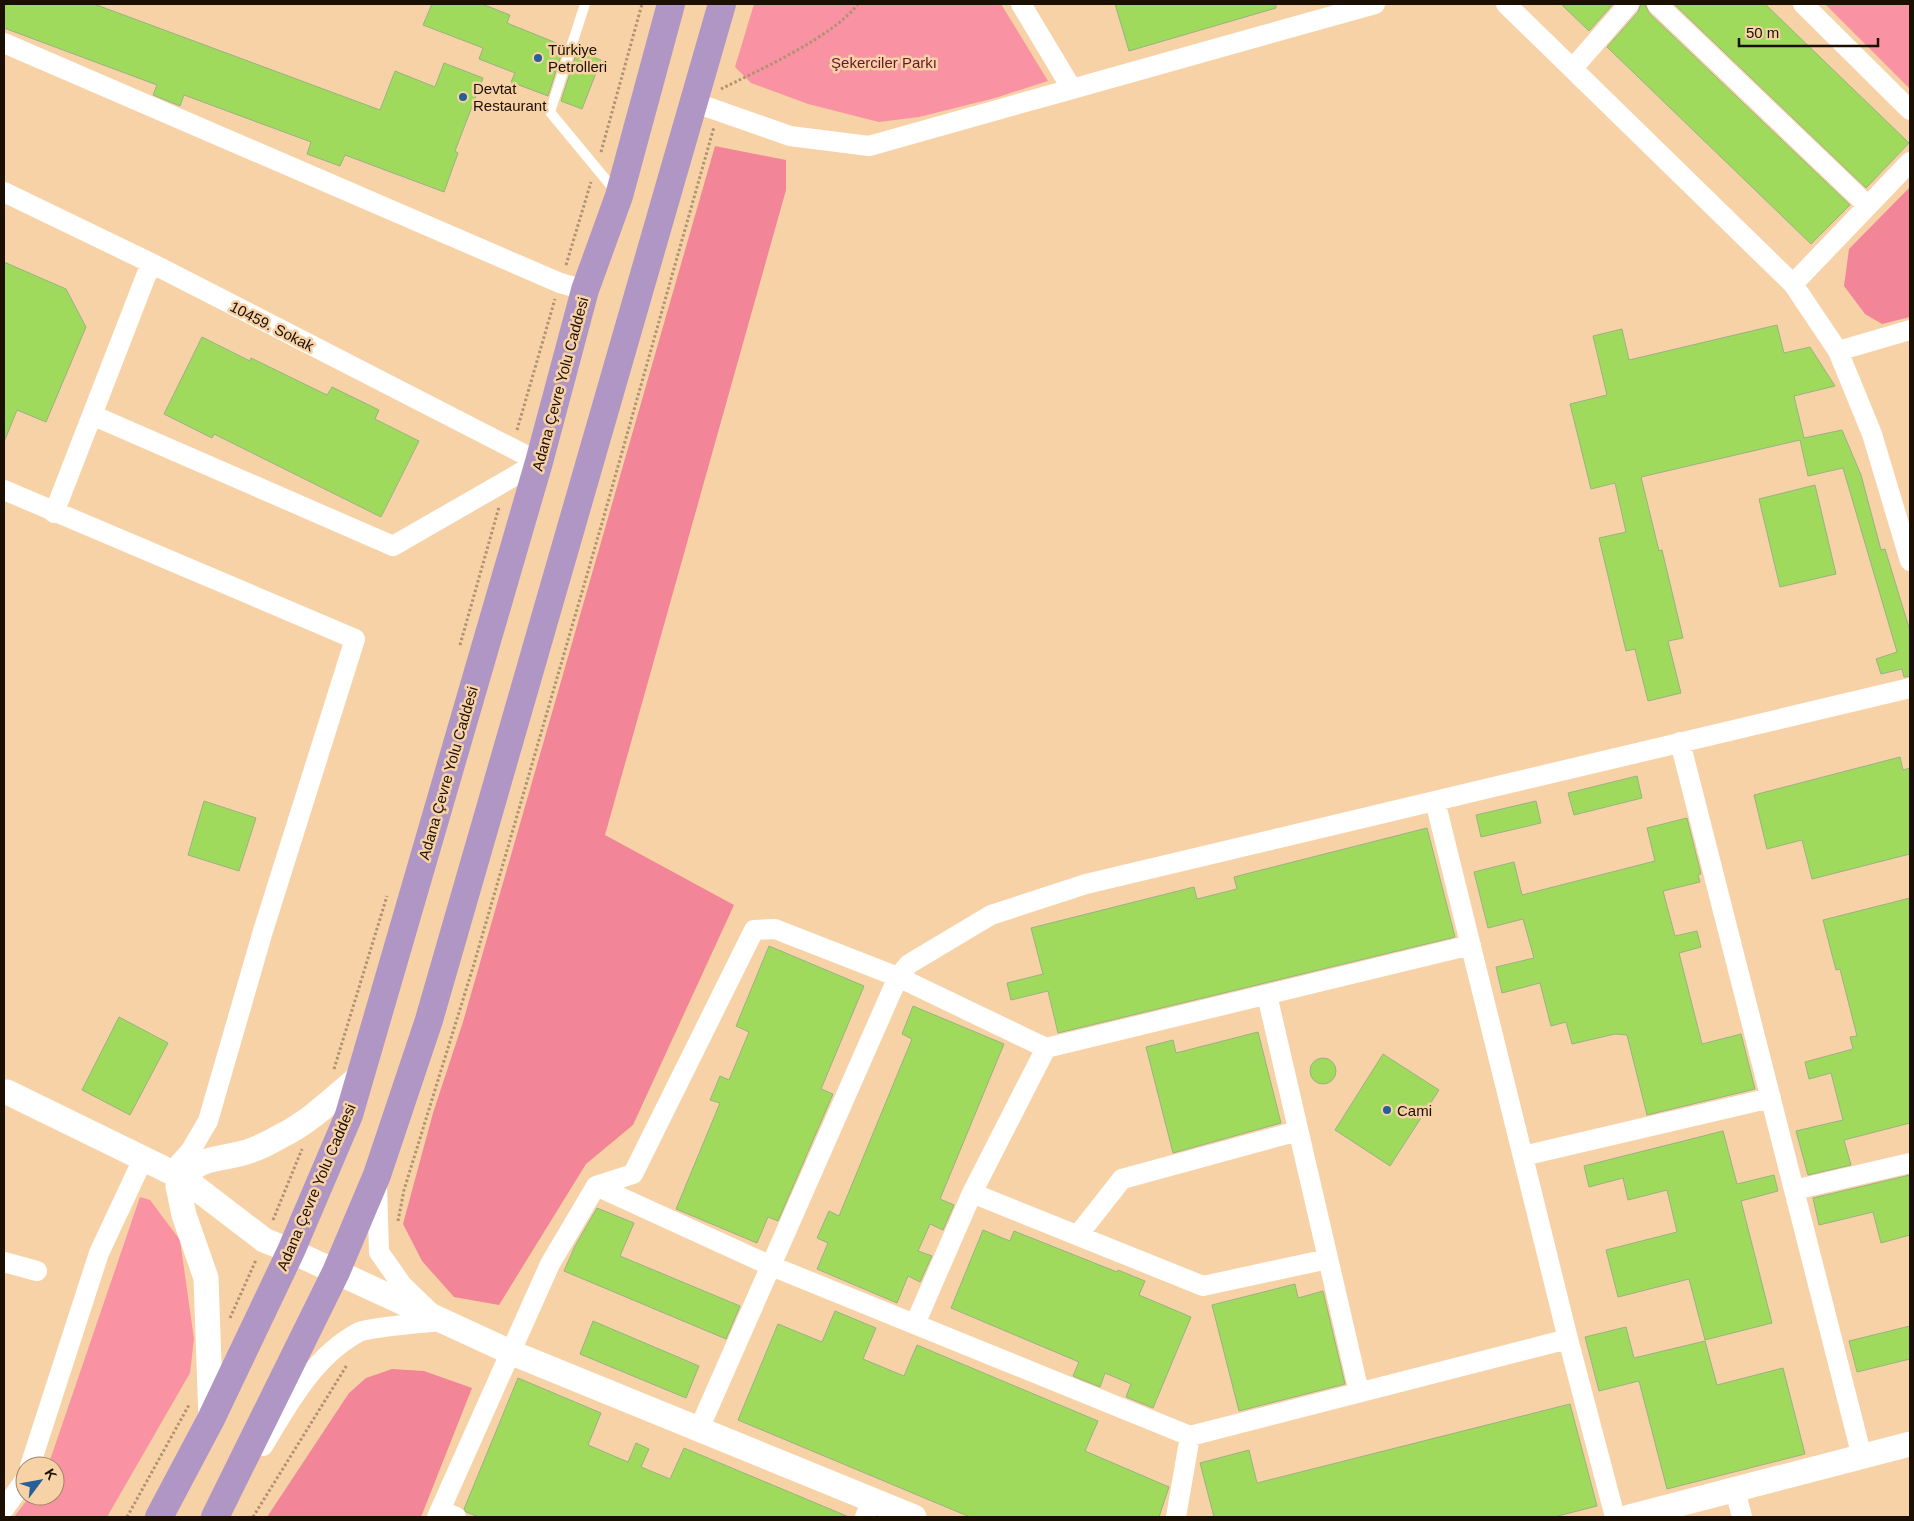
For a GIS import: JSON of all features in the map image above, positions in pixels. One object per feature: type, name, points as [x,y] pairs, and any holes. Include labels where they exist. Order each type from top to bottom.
[{"type":"highway","name":"Adana Çevre Yolu Caddesi","points":[[158,1517],[201,1410],[291,1250],[349,1115],[539,462],[573,286],[620,196],[671,4]]},
{"type":"highway","points":[[216,1517],[336,1272],[377,1175],[429,1020],[722,4]]},
{"type":"street","points":[[1021,4],[1072,89]]},
{"type":"street","points":[[693,102],[790,136],[869,146],[1375,4]]},
{"type":"street","points":[[1506,4],[1793,284],[1838,351],[1872,434],[1910,561]]},
{"type":"street","points":[[1573,68],[1630,4]]},
{"type":"street","points":[[1658,4],[1867,205]]},
{"type":"street","points":[[1803,4],[1910,110]]},
{"type":"street","points":[[4,43],[573,286]]},
{"type":"street","points":[[1793,284],[1910,162]]},
{"type":"street","name":"10459. Sokak","points":[[4,192],[151,263],[539,462]]},
{"type":"street","points":[[54,513],[151,263]]},
{"type":"street","points":[[1838,351],[1910,330]]},
{"type":"street","points":[[92,415],[393,546],[539,462]]},
{"type":"street","points":[[4,490],[54,513],[355,639],[263,931],[208,1121],[177,1176],[184,1215],[206,1278],[201,1410]]},
{"type":"street","points":[[699,1429],[898,977],[909,964],[990,915],[1086,884],[1910,688]]},
{"type":"street","points":[[1680,742],[1862,1457]]},
{"type":"street","points":[[1435,801],[1568,1339],[1616,1517]]},
{"type":"street","points":[[444,1515],[510,1352],[550,1264],[596,1186],[633,1174],[754,930],[775,929],[898,977],[1046,1048],[1471,944]]},
{"type":"street","points":[[1267,995],[1359,1392]]},
{"type":"street","points":[[915,1324],[972,1192],[1046,1048]]},
{"type":"street","points":[[177,1176],[211,1158],[241,1154],[282,1136],[320,1110],[360,1076]]},
{"type":"street","points":[[7,1092],[177,1176],[264,1240],[291,1250],[510,1352],[699,1429],[868,1509],[914,1517]]},
{"type":"street","points":[[1523,1156],[1771,1098]]},
{"type":"street","points":[[1078,1235],[1122,1179],[1298,1131]]},
{"type":"street","points":[[33,1456],[100,1253],[143,1158]]},
{"type":"street","points":[[1794,1190],[1910,1163]]},
{"type":"street","points":[[377,1175],[379,1252],[402,1285],[440,1320]]},
{"type":"street","points":[[596,1186],[770,1265],[1190,1436],[1568,1339]]},
{"type":"street","points":[[972,1192],[1203,1286],[1328,1259]]},
{"type":"street","points":[[4,1262],[37,1271]]},
{"type":"street","points":[[216,1517],[299,1387],[327,1356],[361,1332],[440,1320]]},
{"type":"street","points":[[1176,1517],[1190,1436]]},
{"type":"street","points":[[1629,1517],[1910,1444]]},
{"type":"street","points":[[1735,1490],[1742,1517]]},
{"type":"street","points":[[4,1509],[15,1494]]},
{"type":"lane","points":[[585,4],[550,112],[620,196]]},
{"type":"path","points":[[512,449],[573,286],[596,167],[608,131],[642,4]]},
{"type":"path","points":[[693,102],[769,66],[837,24],[858,4]]},
{"type":"path","points":[[458,653],[505,482]]},
{"type":"path","points":[[332,1076],[341,1052],[389,890]]},
{"type":"path","points":[[226,1325],[304,1144]]},
{"type":"path","points":[[127,1517],[201,1410]]},
{"type":"green space","name":"Şekerciler Parkı","points":[[754,4],[1001,4],[1048,81],[995,98],[919,117],[879,122],[808,104],[751,83],[735,67]]},
{"type":"green space","points":[[1825,4],[1910,4],[1910,89]]},
{"type":"green space","points":[[140,1197],[150,1200],[180,1240],[194,1339],[190,1373],[107,1517],[14,1517],[22,1506],[65,1506],[65,1456],[51,1456]]},
{"type":"shaded area","points":[[715,146],[786,160],[786,190],[605,835],[734,905],[633,1125],[586,1164],[499,1305],[454,1297],[422,1261],[403,1224],[433,1113],[463,1022]]},
{"type":"shaded area","points":[[1910,187],[1910,317],[1882,324],[1865,314],[1844,286],[1849,249]]},
{"type":"shaded area","points":[[392,1369],[424,1371],[472,1388],[421,1517],[267,1517],[349,1393],[366,1378]]},
{"type":"building","points":[[4,4],[94,4],[380,110],[395,71],[435,87],[444,63],[483,78],[455,151],[458,153],[444,192],[345,155],[340,166],[307,154],[311,142],[184,95],[180,106],[153,95],[157,85],[4,28]]},
{"type":"building","points":[[432,4],[482,4],[510,15],[507,23],[564,46],[548,96],[511,82],[515,73],[479,59],[483,48],[423,25]]},
{"type":"building","points":[[1115,4],[1276,4],[1276,8],[1129,51]]},
{"type":"building","points":[[1561,4],[1613,4],[1589,31]]},
{"type":"building","points":[[1641,4],[1645,4],[1649,13],[1850,205],[1811,244],[1607,47],[1638,12]]},
{"type":"building","points":[[1674,4],[1765,4],[1909,143],[1866,188]]},
{"type":"building","points":[[577,51],[601,60],[582,109],[561,101]]},
{"type":"building","points":[[4,262],[66,289],[86,327],[46,422],[17,410],[4,442]]},
{"type":"building","points":[[1777,325],[1784,353],[1810,347],[1835,386],[1794,396],[1804,438],[1842,430],[1861,475],[1881,550],[1885,549],[1910,631],[1910,676],[1904,677],[1902,669],[1881,674],[1876,659],[1897,652],[1843,468],[1808,476],[1800,440],[1641,477],[1659,551],[1662,550],[1683,638],[1668,641],[1681,693],[1648,701],[1635,649],[1626,651],[1599,538],[1626,532],[1615,483],[1591,489],[1570,404],[1607,395],[1593,336],[1622,329],[1629,360]]},
{"type":"building","points":[[202,337],[250,361],[251,358],[327,395],[332,387],[379,410],[375,419],[419,441],[381,517],[214,434],[212,438],[164,414]]},
{"type":"building","points":[[1815,485],[1836,574],[1780,587],[1759,499]]},
{"type":"building","points":[[1900,757],[1903,770],[1910,768],[1910,854],[1812,879],[1802,840],[1767,849],[1754,795]]},
{"type":"building","points":[[1637,776],[1642,798],[1574,815],[1568,793]]},
{"type":"building","points":[[204,801],[256,818],[239,871],[188,855]]},
{"type":"building","points":[[1536,801],[1541,823],[1481,837],[1476,815]]},
{"type":"building","points":[[1687,818],[1701,874],[1698,875],[1700,882],[1663,891],[1675,936],[1697,931],[1701,947],[1679,953],[1702,1044],[1741,1034],[1755,1089],[1647,1115],[1627,1035],[1615,1034],[1572,1044],[1566,1022],[1551,1026],[1540,983],[1502,993],[1496,967],[1534,958],[1523,919],[1488,928],[1474,872],[1514,862],[1522,895],[1655,861],[1647,828]]},
{"type":"building","points":[[1427,828],[1455,937],[1058,1033],[1048,991],[1011,1000],[1007,983],[1043,974],[1031,928],[1194,887],[1197,899],[1237,889],[1234,877]]},
{"type":"building","points":[[1910,898],[1910,1123],[1844,1140],[1851,1165],[1808,1175],[1796,1131],[1843,1120],[1831,1073],[1809,1079],[1805,1062],[1853,1049],[1850,1037],[1857,1036],[1840,969],[1836,970],[1823,920]]},
{"type":"building","points":[[769,946],[864,986],[821,1089],[833,1094],[778,1221],[768,1217],[757,1243],[676,1209],[720,1103],[710,1100],[720,1076],[729,1080],[749,1032],[736,1026]]},
{"type":"building","points":[[913,1006],[1004,1044],[940,1199],[954,1205],[943,1230],[930,1224],[918,1251],[932,1256],[920,1282],[908,1276],[897,1303],[817,1269],[828,1243],[817,1238],[829,1211],[839,1216],[912,1039],[902,1034]]},
{"type":"building","points":[[119,1017],[168,1043],[130,1115],[82,1090]]},
{"type":"building","points":[[1258,1032],[1281,1123],[1173,1153],[1146,1047],[1173,1040],[1176,1053]]},
{"type":"building","name":"Cami","points":[[1383,1054],[1439,1090],[1390,1166],[1335,1130]]},
{"type":"building","points":[[1323,1058],[1332,1062],[1336,1071],[1332,1080],[1323,1084],[1314,1080],[1310,1071],[1314,1062]]},
{"type":"building","points":[[1723,1131],[1737,1184],[1774,1175],[1778,1191],[1741,1201],[1772,1323],[1705,1340],[1689,1279],[1618,1297],[1606,1250],[1677,1232],[1667,1190],[1628,1200],[1623,1178],[1589,1187],[1584,1166]]},
{"type":"building","points":[[1910,1175],[1910,1235],[1881,1243],[1873,1212],[1819,1225],[1813,1198]]},
{"type":"building","points":[[597,1208],[634,1223],[620,1256],[740,1306],[726,1339],[564,1271],[575,1246]]},
{"type":"building","points":[[983,1230],[1010,1241],[1014,1231],[1117,1272],[1118,1270],[1145,1281],[1139,1295],[1191,1317],[1153,1408],[1126,1397],[1131,1384],[1105,1373],[1100,1387],[1073,1376],[1079,1362],[951,1308]]},
{"type":"building","points":[[1295,1284],[1298,1298],[1323,1291],[1345,1384],[1239,1411],[1212,1305]]},
{"type":"building","points":[[835,1311],[876,1328],[863,1359],[904,1376],[917,1345],[1098,1421],[1085,1451],[1169,1487],[1159,1517],[970,1517],[738,1420],[778,1324],[822,1342]]},
{"type":"building","points":[[593,1321],[699,1366],[686,1398],[580,1354]]},
{"type":"building","points":[[1910,1326],[1910,1359],[1857,1372],[1849,1341]]},
{"type":"building","points":[[1626,1327],[1634,1358],[1705,1341],[1717,1385],[1783,1368],[1805,1454],[1667,1489],[1639,1381],[1599,1391],[1585,1337]]},
{"type":"building","points":[[518,1378],[601,1413],[588,1445],[628,1462],[636,1443],[649,1449],[641,1467],[670,1479],[684,1448],[849,1517],[479,1517],[466,1512],[464,1509]]},
{"type":"building","points":[[1570,1404],[1597,1506],[1554,1517],[1214,1517],[1200,1463],[1249,1450],[1257,1483]]},
{"type":"place","name":"Türkiye Petrolleri","points":[[538,58]]},
{"type":"place","name":"Devtat Restaurant","points":[[463,97]]},
{"type":"place","name":"Cami","points":[[1387,1110]]}]
